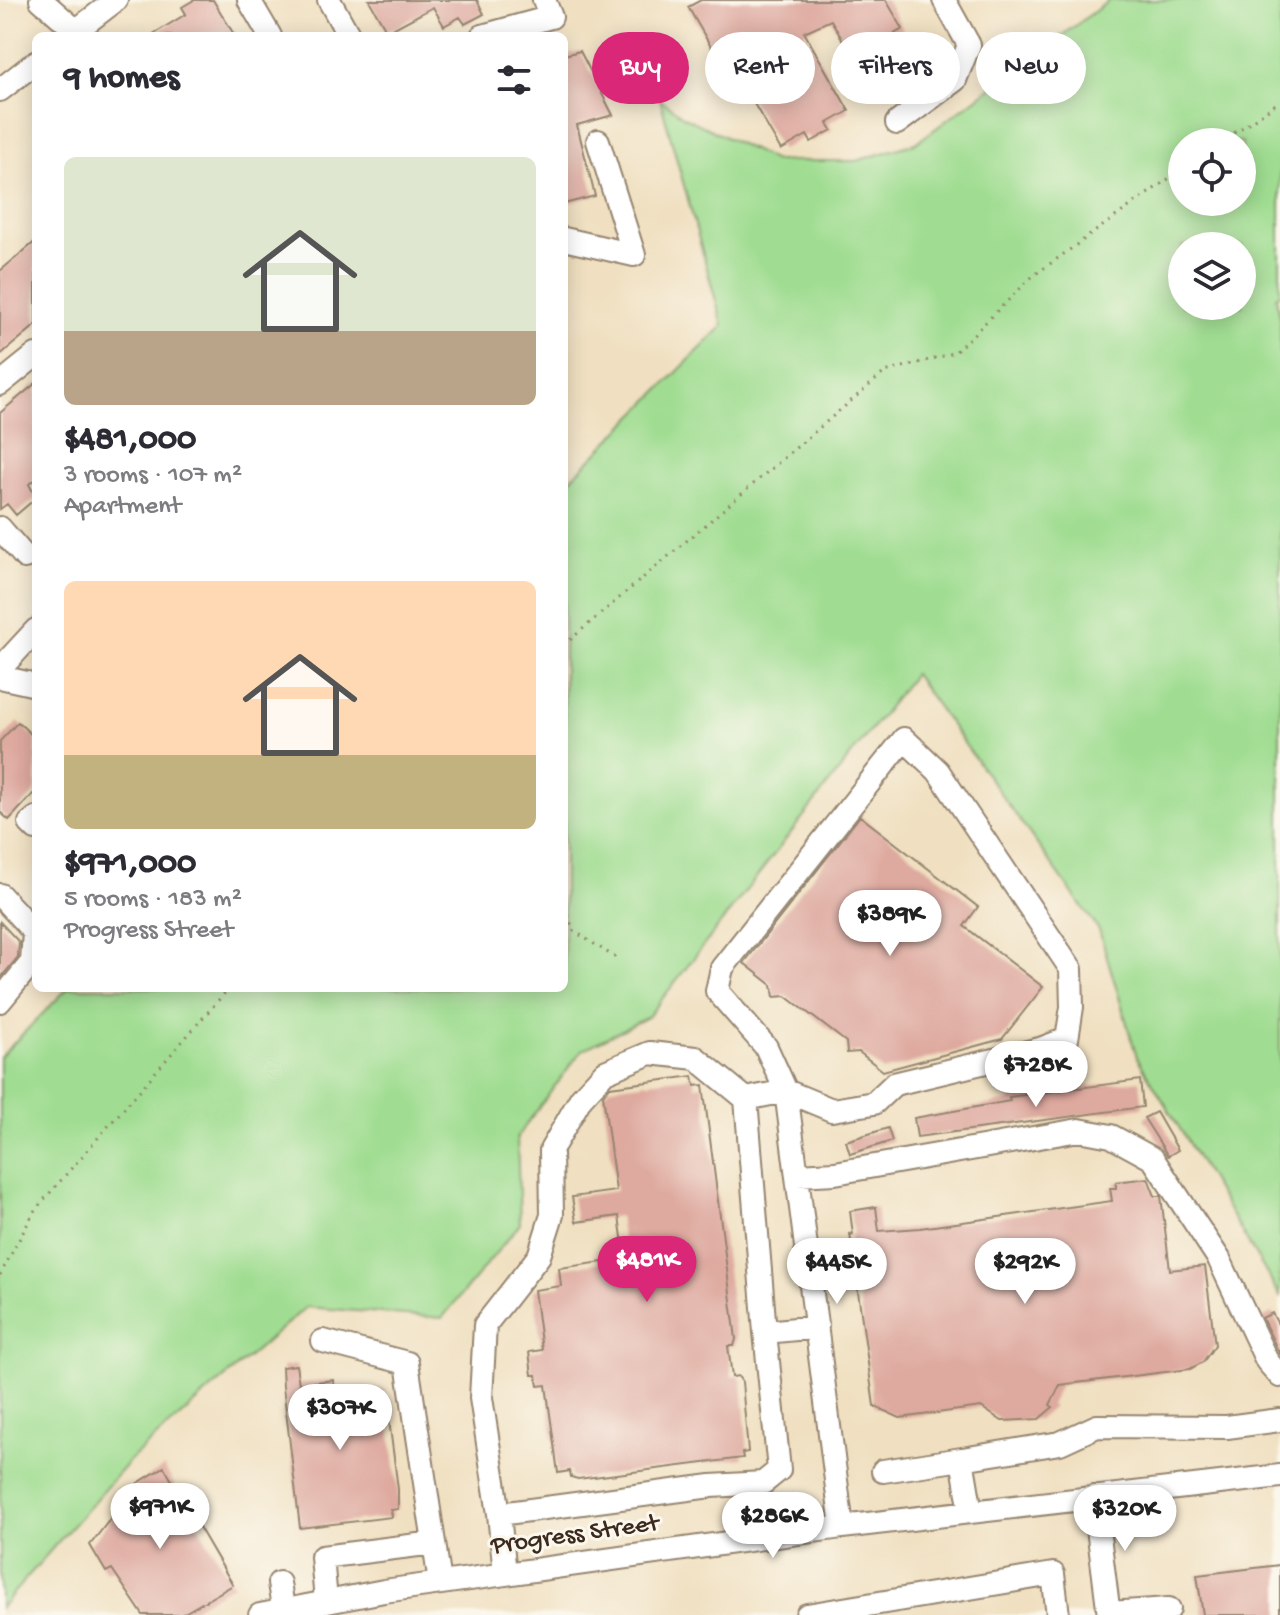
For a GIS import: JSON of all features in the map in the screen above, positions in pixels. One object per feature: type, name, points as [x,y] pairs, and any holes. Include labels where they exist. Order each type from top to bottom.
[{"type":"street","points":[[41,0],[75,32]]},
{"type":"street","points":[[79,32],[116,0]]},
{"type":"street","points":[[249,0],[268,32]]},
{"type":"street","points":[[329,0],[347,32]]},
{"type":"street","points":[[497,32],[551,17],[544,0]]},
{"type":"street","points":[[897,123],[955,80],[969,45],[944,0]]},
{"type":"street","points":[[0,90],[32,65]]},
{"type":"street","points":[[568,240],[634,255],[598,141]]},
{"type":"street","points":[[0,384],[32,358]]},
{"type":"street","points":[[0,528],[25,557]]},
{"type":"street","points":[[0,669],[32,634]]},
{"type":"street","points":[[0,677],[32,684]]},
{"type":"street","points":[[746,1099],[786,1091],[832,1110],[874,1103],[894,1084],[1040,1049],[1067,1039],[1072,1007],[1071,969],[938,771],[904,739],[722,968],[717,991],[766,1047],[786,1091],[842,1527]]},
{"type":"street","points":[[0,895],[32,930]]},
{"type":"street","points":[[0,1001],[32,962]]},
{"type":"street","points":[[499,1514],[711,1486],[763,1483],[779,1470],[746,1099],[696,1058],[650,1053],[605,1072],[581,1098],[551,1150],[552,1215],[539,1256],[485,1325],[481,1398],[505,1574]]},
{"type":"street","points":[[797,1175],[835,1173],[1079,1130],[1111,1136],[1153,1159],[1219,1259],[1267,1361],[1280,1376]]},
{"type":"street","points":[[765,1332],[817,1327]]},
{"type":"street","points":[[323,1341],[407,1363],[440,1583]]},
{"type":"street","points":[[883,1471],[1060,1443],[1097,1426],[1227,1427],[1280,1420]]},
{"type":"street","points":[[962,1459],[971,1512]]},
{"type":"street","name":"Progress Street","points":[[260,1615],[283,1608],[440,1583],[842,1527],[1280,1476]]},
{"type":"street","points":[[1094,1497],[1109,1614],[1169,1609]]},
{"type":"street","points":[[326,1601],[322,1557],[434,1543]]},
{"type":"street","points":[[807,1615],[1053,1574],[1058,1615]]},
{"type":"street","points":[[279,1583],[283,1608]]},
{"type":"path","points":[[1241,128],[1280,101]]},
{"type":"path","points":[[568,642],[885,372],[954,353],[1033,276],[1168,179]]},
{"type":"path","points":[[568,917],[574,931],[616,958]]},
{"type":"path","points":[[0,1275],[35,1210],[226,992]]},
{"type":"green space","points":[[1110,0],[1280,0],[1280,294],[1276,297],[1280,317],[1280,1296],[1137,1057],[1099,930],[914,674],[648,1017],[582,1050],[517,1137],[520,1224],[442,1318],[306,1307],[130,1460],[0,1608],[0,1057],[64,992],[568,992],[568,482],[723,326],[661,104],[775,161],[856,161],[916,143],[976,99],[976,104],[1086,104],[1086,32],[1067,32]]},
{"type":"building","points":[[194,0],[213,0],[233,32],[157,32],[186,14],[182,7]]},
{"type":"building","points":[[369,0],[477,0],[484,14],[465,24],[460,17],[444,26],[433,7],[387,32]]},
{"type":"building","points":[[701,0],[886,0],[903,29],[898,32],[838,32],[831,20],[804,32],[705,32],[705,36],[688,7]]},
{"type":"building","points":[[580,51],[592,74],[592,104],[607,104],[613,115],[577,125],[595,196],[568,203],[568,54]]},
{"type":"building","points":[[815,51],[831,79],[831,104],[845,104],[849,111],[828,123],[832,130],[811,142],[807,135],[781,150],[754,104],[815,104]]},
{"type":"building","points":[[32,244],[32,328],[0,355],[0,271]]},
{"type":"building","points":[[32,386],[32,482],[29,484],[32,501],[16,515],[7,504],[0,509],[0,413]]},
{"type":"building","points":[[18,722],[32,735],[32,795],[9,820],[0,812],[0,741]]},
{"type":"building","points":[[860,816],[978,907],[964,926],[1043,987],[1002,1039],[883,1071],[859,1052],[847,1053],[846,1042],[786,996],[774,997],[772,985],[744,963]]},
{"type":"building","points":[[0,922],[19,942],[18,957],[0,979]]},
{"type":"building","points":[[693,1076],[695,1086],[703,1085],[736,1339],[734,1346],[728,1346],[732,1377],[738,1376],[742,1382],[748,1452],[742,1453],[743,1458],[578,1479],[571,1477],[570,1471],[558,1473],[546,1385],[538,1386],[536,1375],[532,1375],[529,1352],[542,1350],[534,1290],[561,1286],[559,1268],[625,1259],[619,1216],[576,1222],[572,1197],[616,1191],[603,1095],[610,1087]]},
{"type":"building","points":[[1140,1080],[1143,1107],[917,1137],[914,1118],[1010,1101],[1009,1097]]},
{"type":"building","points":[[1156,1112],[1178,1150],[1168,1156],[1144,1118]]},
{"type":"building","points":[[888,1128],[892,1141],[850,1154],[846,1141]]},
{"type":"building","points":[[1148,1178],[1155,1196],[1161,1196],[1170,1270],[1205,1266],[1215,1345],[1203,1362],[1190,1369],[1060,1385],[1050,1405],[1053,1407],[1039,1419],[1002,1421],[981,1407],[900,1418],[874,1406],[850,1234],[853,1235],[850,1211],[876,1207],[879,1231],[920,1228],[1112,1201],[1110,1188],[1116,1188],[1116,1182]]},
{"type":"building","points":[[1272,1313],[1280,1328],[1280,1355],[1262,1318]]},
{"type":"building","points":[[296,1365],[299,1384],[333,1380],[335,1392],[385,1389],[398,1489],[398,1509],[391,1510],[392,1517],[300,1528],[282,1367]]},
{"type":"building","points":[[164,1467],[233,1585],[181,1615],[143,1615],[112,1569],[106,1572],[90,1545],[138,1483]]},
{"type":"building","points":[[1280,1565],[1280,1615],[1203,1615],[1197,1575]]}]
